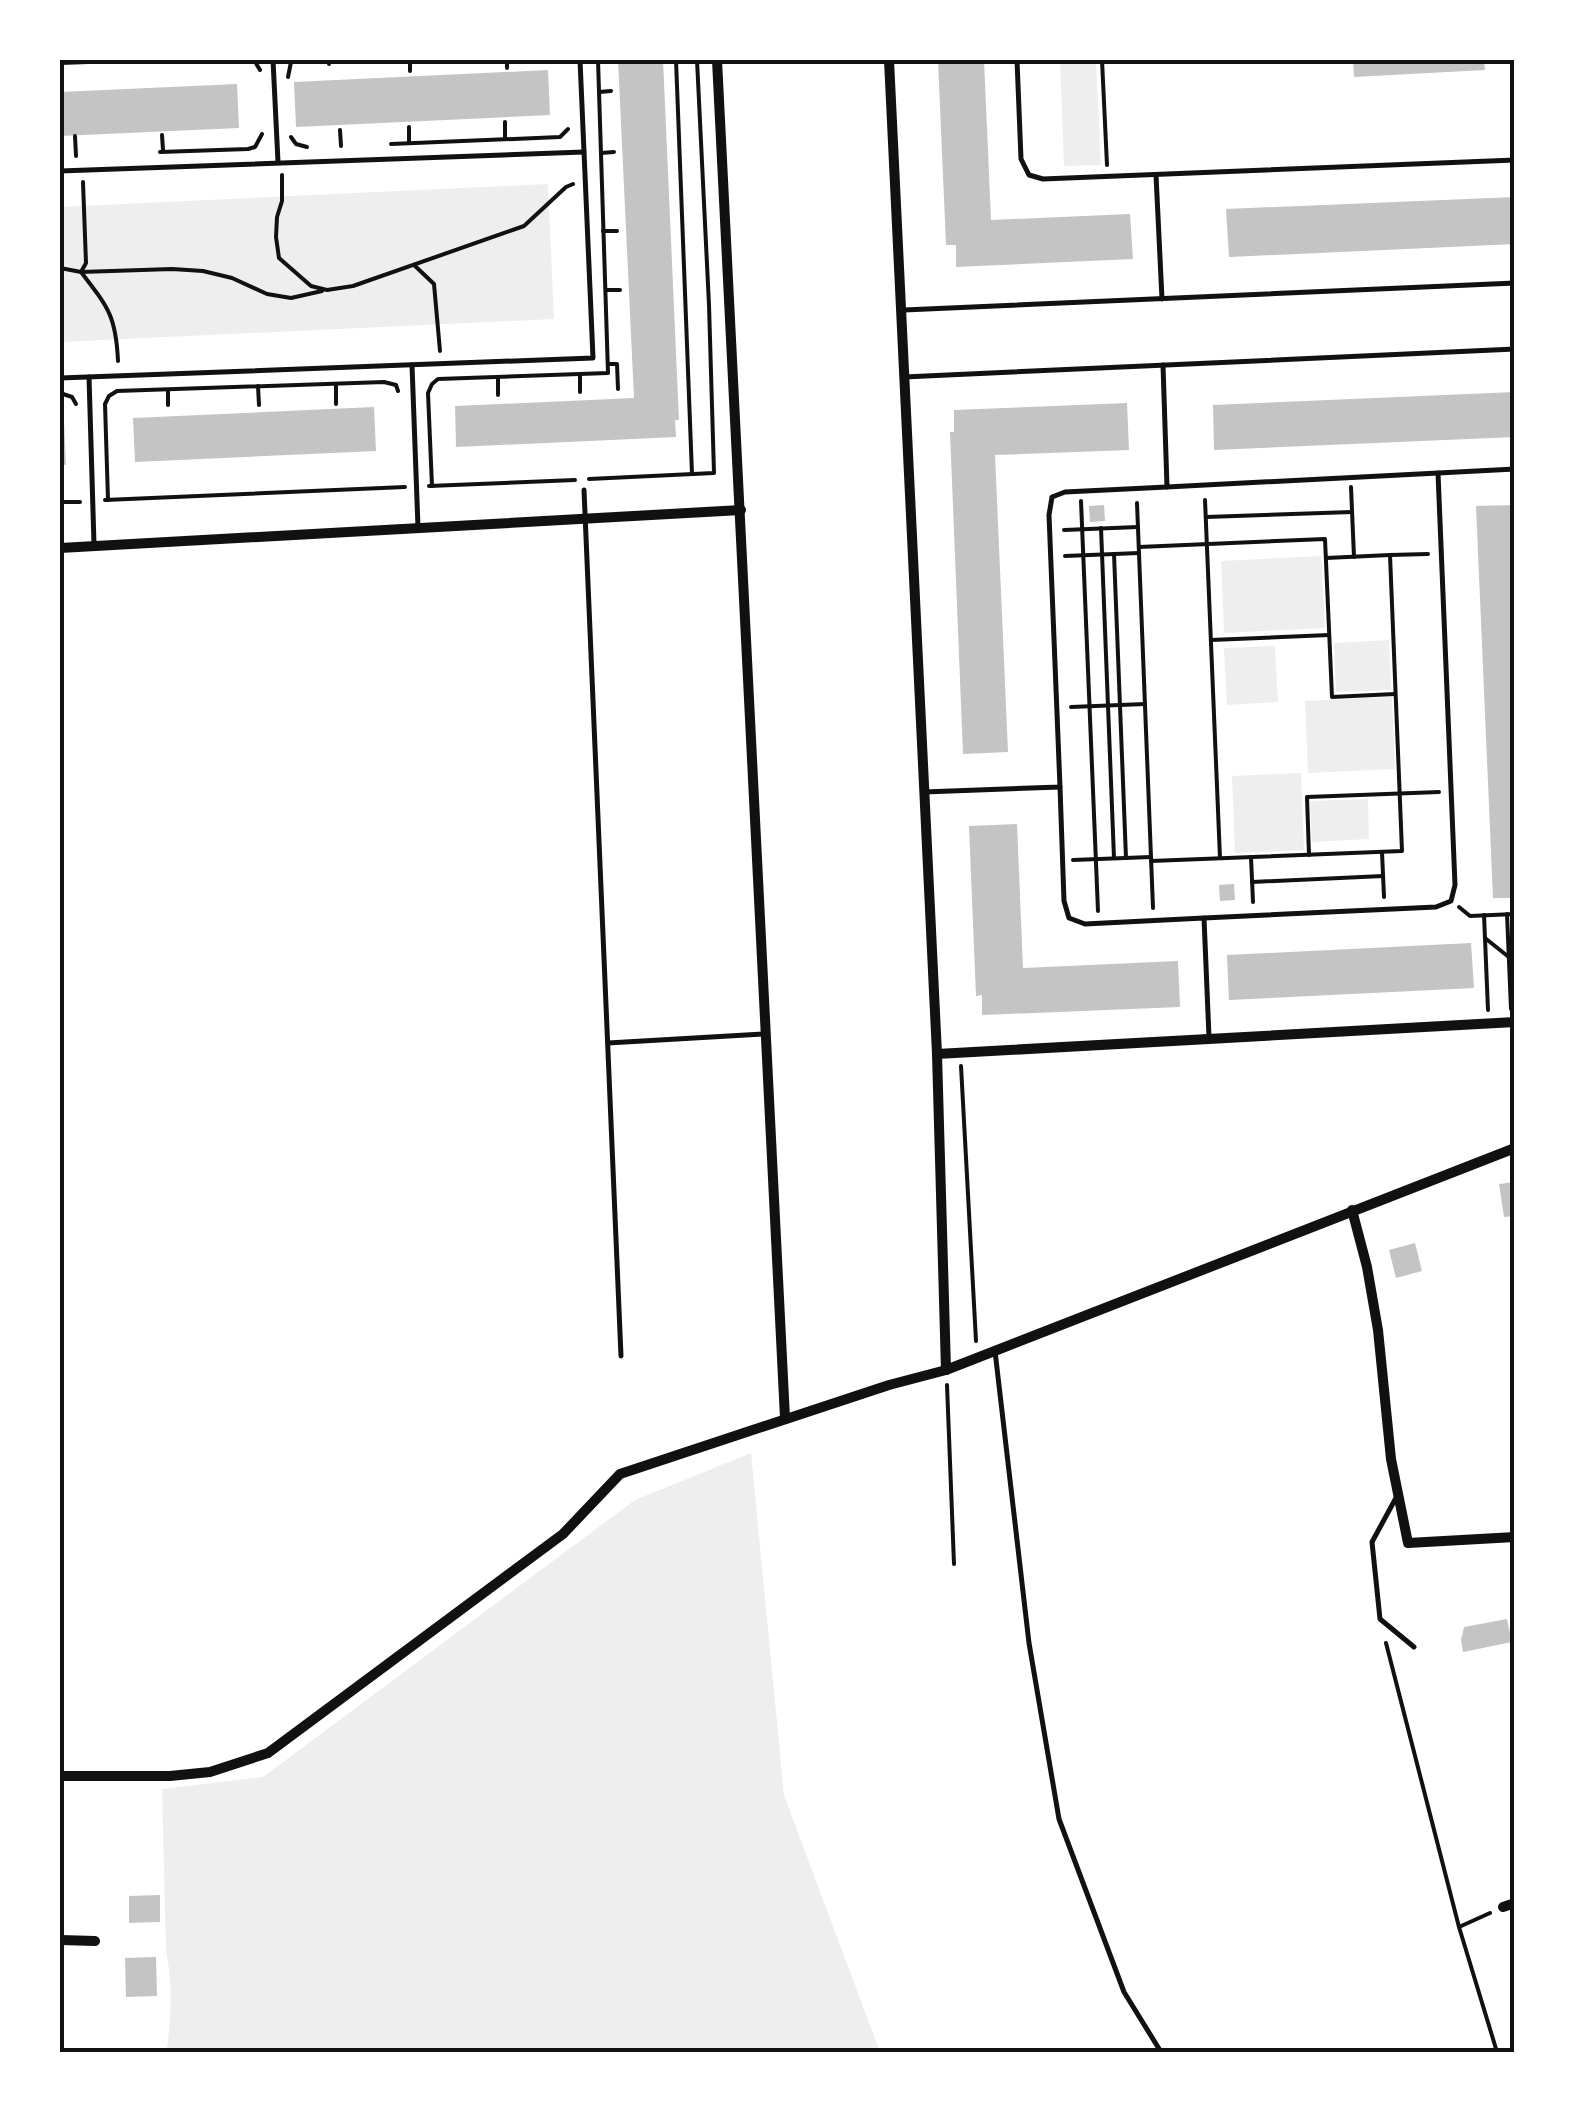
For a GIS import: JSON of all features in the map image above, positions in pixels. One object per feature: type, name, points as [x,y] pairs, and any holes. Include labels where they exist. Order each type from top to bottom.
[{"type":"street","points":[[718,60],[763,1034],[786,1418]]},
{"type":"street","points":[[889,60],[937,1054],[946,1370]]},
{"type":"street","points":[[60,548],[740,510]]},
{"type":"street","points":[[937,1054],[1513,1016]]},
{"type":"street","points":[[60,1776],[210,1772],[268,1753],[563,1534],[620,1474],[889,1385],[946,1370],[1515,1148]]},
{"type":"street","points":[[1352,1210],[1378,1330],[1391,1459],[1408,1542],[1515,1537]]},
{"type":"street","points":[[1503,1908],[1515,1902]]},
{"type":"street","points":[[60,1940],[95,1940]]},
{"type":"lane","points":[[273,60],[279,163]]},
{"type":"lane","points":[[60,378],[593,358],[580,60]]},
{"type":"lane","points":[[1017,60],[1022,160],[1028,175],[1043,180],[1515,160]]},
{"type":"lane","points":[[60,172],[584,152]]},
{"type":"lane","points":[[1156,175],[1162,299]]},
{"type":"lane","points":[[901,310],[1515,283]]},
{"type":"lane","points":[[904,376],[1515,349]]},
{"type":"lane","points":[[412,365],[418,528]]},
{"type":"lane","points":[[1162,365],[1168,487]]},
{"type":"lane","points":[[89,377],[94,546]]},
{"type":"lane","points":[[1438,473],[1455,886],[1452,901],[1436,907],[1085,924],[1069,918],[1064,901],[1056,708],[1049,530],[1052,497],[1080,491],[1438,473],[1515,470]]},
{"type":"lane","points":[[584,490],[621,1356]]},
{"type":"lane","points":[[924,792],[1060,787]]},
{"type":"lane","points":[[1204,918],[1209,1039]]},
{"type":"lane","points":[[608,1043],[763,1034]]},
{"type":"lane","points":[[995,1351],[1028,1642],[1059,1820],[1124,1992],[1162,2052]]},
{"type":"lane","points":[[1398,1493],[1372,1542],[1380,1619],[1414,1647]]},
{"type":"path","points":[[60,63],[145,60]]},
{"type":"path","points":[[254,60],[260,69],[260,85]]},
{"type":"path","points":[[289,89],[288,74],[294,60]]},
{"type":"path","points":[[410,60],[410,71]]},
{"type":"path","points":[[507,60],[507,68]]},
{"type":"path","points":[[432,486],[428,392],[438,379],[608,373],[598,60]]},
{"type":"path","points":[[676,60],[692,474]]},
{"type":"path","points":[[60,502],[714,473],[697,60]]},
{"type":"path","points":[[1102,60],[1107,177]]},
{"type":"path","points":[[598,92],[611,91]]},
{"type":"path","points":[[146,153],[255,147],[262,135],[262,119]]},
{"type":"path","points":[[504,122],[505,140]]},
{"type":"path","points":[[408,128],[410,143]]},
{"type":"path","points":[[392,144],[560,137],[570,128]]},
{"type":"path","points":[[340,130],[341,146]]},
{"type":"path","points":[[162,135],[163,152]]},
{"type":"path","points":[[75,136],[76,156],[82,155],[83,171],[86,264],[81,272]]},
{"type":"path","points":[[291,136],[303,148],[322,147]]},
{"type":"path","points":[[601,153],[614,152]]},
{"type":"path","points":[[279,163],[282,201],[276,237],[280,258],[311,286],[327,290]]},
{"type":"path","points":[[60,268],[81,272],[203,271],[290,298],[354,286],[524,226],[566,187],[585,179]]},
{"type":"path","points":[[604,231],[617,230]]},
{"type":"path","points":[[414,264],[434,284],[440,364]]},
{"type":"path","points":[[81,272],[112,314],[117,332],[118,376]]},
{"type":"path","points":[[606,290],[620,290]]},
{"type":"path","points":[[608,364],[617,364],[618,389]]},
{"type":"path","points":[[580,374],[580,392]]},
{"type":"path","points":[[498,377],[498,395]]},
{"type":"path","points":[[108,500],[105,404],[117,391],[384,382],[396,385],[400,393]]},
{"type":"path","points":[[336,384],[336,404]]},
{"type":"path","points":[[258,386],[259,405]]},
{"type":"path","points":[[168,389],[168,405]]},
{"type":"path","points":[[1350,478],[1354,557]]},
{"type":"path","points":[[1205,485],[1220,858]]},
{"type":"path","points":[[1136,488],[1154,920]]},
{"type":"path","points":[[1080,491],[1098,923]]},
{"type":"path","points":[[1206,518],[1352,512]]},
{"type":"path","points":[[1049,530],[1138,527]]},
{"type":"path","points":[[1101,528],[1114,858]]},
{"type":"path","points":[[1050,557],[1325,539],[1332,697],[1396,694]]},
{"type":"path","points":[[1326,558],[1442,553]]},
{"type":"path","points":[[1114,554],[1126,858]]},
{"type":"path","points":[[1063,860],[1402,851],[1390,555]]},
{"type":"path","points":[[1211,640],[1330,636]]},
{"type":"path","points":[[1056,708],[1145,704]]},
{"type":"path","points":[[1309,855],[1307,797],[1451,791]]},
{"type":"path","points":[[1382,852],[1384,910]]},
{"type":"path","points":[[1251,857],[1254,916]]},
{"type":"path","points":[[1252,882],[1383,876]]},
{"type":"path","points":[[1452,901],[1470,916],[1515,914]]},
{"type":"path","points":[[1507,914],[1513,1016]]},
{"type":"path","points":[[1484,915],[1488,1012]]},
{"type":"path","points":[[1485,938],[1515,962]]},
{"type":"path","points":[[960,1053],[977,1358]]},
{"type":"path","points":[[946,1370],[954,1564]]},
{"type":"path","points":[[1380,1619],[1458,1927],[1497,2052]]},
{"type":"path","points":[[1458,1927],[1503,1908]]},
{"type":"shaded area","points":[[1060,60],[1096,60],[1101,165],[1064,166]]},
{"type":"shaded area","points":[[548,184],[554,319],[60,342],[60,207]]},
{"type":"shaded area","points":[[1321,556],[1325,628],[1224,633],[1221,561]]},
{"type":"shaded area","points":[[1389,640],[1391,690],[1336,692],[1334,643]]},
{"type":"shaded area","points":[[1275,646],[1278,702],[1227,705],[1224,648]]},
{"type":"shaded area","points":[[1392,697],[1395,769],[1308,773],[1305,701]]},
{"type":"shaded area","points":[[1301,773],[1304,850],[1235,853],[1232,776]]},
{"type":"shaded area","points":[[1368,799],[1369,839],[1312,842],[1310,801]]},
{"type":"shaded area","points":[[751,1453],[784,1795],[880,2052],[160,2052],[167,2049],[171,2000],[162,1789],[263,1777],[635,1500]]},
{"type":"building","points":[[618,60],[663,60],[679,420],[675,420],[676,437],[456,447],[455,406],[634,398]]},
{"type":"building","points":[[938,60],[984,60],[991,220],[1130,214],[1133,259],[956,267],[956,245],[946,245]]},
{"type":"building","points":[[1353,60],[1484,60],[1485,70],[1354,77]]},
{"type":"building","points":[[548,70],[550,115],[296,127],[294,82]]},
{"type":"building","points":[[237,84],[239,128],[60,136],[60,92]]},
{"type":"building","points":[[1515,197],[1515,244],[1229,257],[1226,209]]},
{"type":"building","points":[[1515,392],[1515,437],[1214,450],[1213,405]]},
{"type":"building","points":[[1127,403],[1129,450],[995,455],[1008,752],[963,754],[950,432],[954,432],[954,410]]},
{"type":"building","points":[[374,407],[376,451],[135,462],[133,418]]},
{"type":"building","points":[[64,421],[66,465],[60,465],[60,422]]},
{"type":"building","points":[[1104,505],[1105,521],[1090,522],[1089,506]]},
{"type":"building","points":[[1515,505],[1515,898],[1493,898],[1476,506]]},
{"type":"building","points":[[1017,824],[1023,968],[1178,961],[1180,1007],[982,1015],[982,995],[976,996],[969,826]]},
{"type":"building","points":[[1234,884],[1235,900],[1220,901],[1219,885]]},
{"type":"building","points":[[1471,943],[1474,988],[1229,1000],[1227,955]]},
{"type":"building","points":[[1515,1182],[1515,1216],[1504,1217],[1499,1184]]},
{"type":"building","points":[[1415,1243],[1422,1271],[1396,1278],[1389,1250]]},
{"type":"building","points":[[1507,1619],[1512,1642],[1463,1652],[1464,1627]]},
{"type":"building","points":[[160,1895],[160,1922],[129,1923],[129,1896]]},
{"type":"building","points":[[156,1957],[157,1996],[126,1997],[125,1958]]}]
